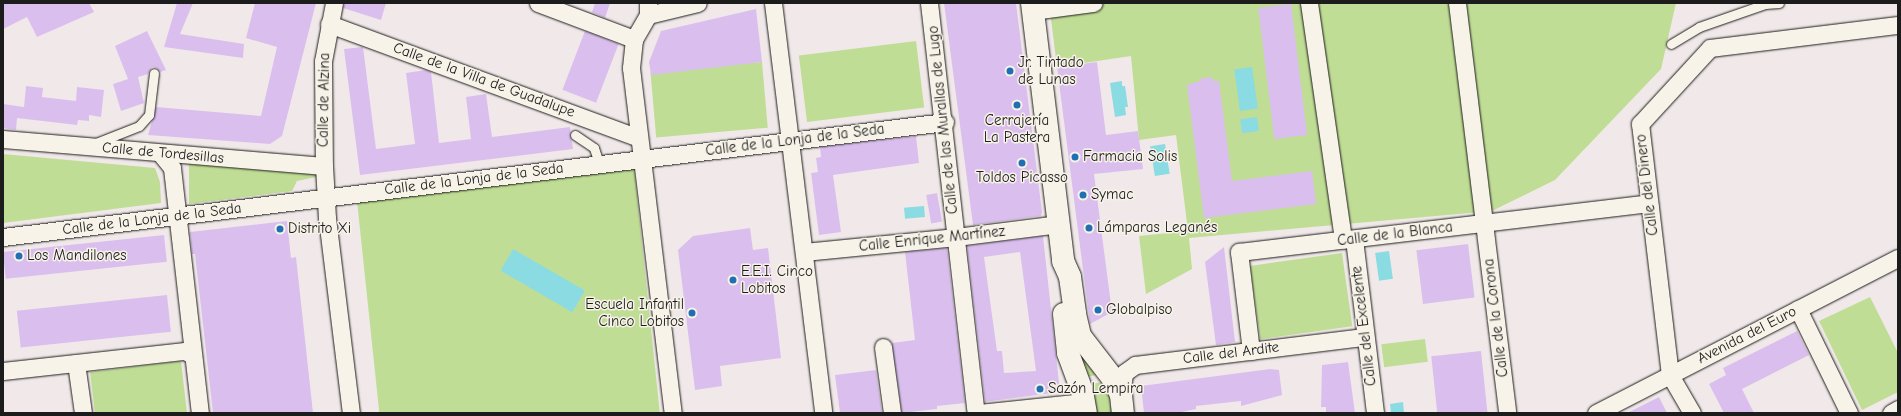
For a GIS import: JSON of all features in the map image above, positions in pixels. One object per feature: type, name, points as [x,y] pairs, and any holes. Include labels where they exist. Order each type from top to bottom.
[{"type":"main road","points":[[1033,7],[1064,262],[1061,288],[1066,340],[1085,408]]},
{"type":"main road","points":[[1064,262],[1070,277],[1080,336],[1107,370],[1122,404]]},
{"type":"street","name":"Calle de Alzina","points":[[334,3],[329,24],[323,67],[324,166],[326,198],[351,413]]},
{"type":"street","points":[[538,3],[634,39]]},
{"type":"street","points":[[673,413],[630,68],[634,39],[648,9],[698,3]]},
{"type":"street","points":[[773,3],[823,413]]},
{"type":"street","name":"Calle de las Murallas de Lugo","points":[[929,3],[945,122],[956,237],[977,413]]},
{"type":"street","points":[[1033,7],[1093,3]]},
{"type":"street","name":"Calle del Excelente","points":[[1309,3],[1375,413]]},
{"type":"street","name":"Calle de la Corona","points":[[1457,3],[1507,413]]},
{"type":"street","name":"Calle de la Villa de Guadalupe","points":[[329,24],[639,138]]},
{"type":"street","name":"Calle del Dinero","points":[[1692,413],[1670,375],[1640,124],[1710,48],[1898,25]]},
{"type":"street","name":"Calle de la Lonja de la Seda","points":[[3,237],[599,163],[945,122]]},
{"type":"street","name":"Calle de Tordesillas","points":[[3,139],[324,166]]},
{"type":"street","points":[[160,153],[172,168],[192,355],[200,413]]},
{"type":"street","name":"Calle de la Blanca","points":[[1251,351],[1239,252],[1649,203]]},
{"type":"street","name":"Calle Enrique Martínez","points":[[804,252],[956,237],[1059,224]]},
{"type":"street","name":"Avenida del Euro","points":[[1596,413],[1898,258]]},
{"type":"street","points":[[1798,309],[1849,413]]},
{"type":"street","name":"Calle del Ardite","points":[[1122,404],[1124,373],[1135,365],[1364,338]]},
{"type":"street","points":[[883,347],[892,413]]},
{"type":"street","points":[[3,371],[185,351],[192,355]]},
{"type":"street","points":[[76,363],[82,413]]},
{"type":"street","points":[[977,413],[1085,408]]},
{"type":"street","points":[[1891,413],[1898,409]]},
{"type":"lane","points":[[1671,44],[1699,27],[1765,4],[1779,3]]},
{"type":"lane","points":[[87,146],[139,126],[148,115],[154,73]]},
{"type":"lane","points":[[575,135],[594,148],[599,163]]},
{"type":"green space","points":[[1049,3],[1676,3],[1661,69],[1555,180],[1492,211],[1189,238],[1192,269],[1146,294],[1139,236],[1188,231],[1176,135],[1139,140],[1131,56],[1057,67]]},
{"type":"green space","points":[[916,41],[924,108],[807,122],[799,55]]},
{"type":"green space","points":[[762,62],[768,128],[656,138],[650,72]]},
{"type":"green space","points":[[3,154],[155,168],[160,182],[161,203],[3,223]]},
{"type":"green space","points":[[189,162],[316,169],[316,177],[297,181],[292,191],[189,204]]},
{"type":"green space","points":[[634,167],[660,413],[379,413],[357,196]]},
{"type":"green space","points":[[1342,253],[1352,326],[1260,339],[1250,266]]},
{"type":"green space","points":[[1870,297],[1898,353],[1898,392],[1862,410],[1819,321]]},
{"type":"green space","points":[[1425,339],[1428,362],[1384,367],[1381,344]]},
{"type":"green space","points":[[1081,358],[1086,358],[1097,375],[1086,377]]},
{"type":"green space","points":[[181,361],[187,413],[95,413],[90,372]]},
{"type":"green space","points":[[1103,382],[1108,389],[1112,413],[1092,413],[1085,385]]},
{"type":"water","points":[[1252,67],[1258,109],[1240,111],[1234,70]]},
{"type":"water","points":[[1122,81],[1122,86],[1125,86],[1128,107],[1125,107],[1126,115],[1115,117],[1110,83]]},
{"type":"water","points":[[1257,117],[1259,131],[1242,133],[1240,119]]},
{"type":"water","points":[[1165,144],[1170,174],[1155,176],[1150,146]]},
{"type":"water","points":[[924,206],[925,217],[905,219],[904,208]]},
{"type":"water","points":[[513,249],[585,290],[572,312],[501,271]]},
{"type":"water","points":[[1389,251],[1393,279],[1379,281],[1375,253]]},
{"type":"water","points":[[1403,402],[1404,413],[1391,413],[1390,404]]},
{"type":"building","points":[[3,3],[89,3],[94,12],[37,37],[27,17],[3,29]]},
{"type":"building","points":[[177,3],[193,3],[180,34],[244,44],[243,58],[164,47]]},
{"type":"building","points":[[255,3],[316,3],[282,136],[270,144],[148,135],[156,107],[261,116],[277,47],[246,38]]},
{"type":"building","points":[[344,3],[386,3],[381,20],[343,8]]},
{"type":"building","points":[[595,3],[610,3],[605,18],[592,12]]},
{"type":"building","points":[[944,3],[1016,3],[1042,212],[1041,216],[973,225]]},
{"type":"building","points":[[1291,4],[1307,135],[1274,139],[1258,8]]},
{"type":"building","points":[[756,9],[762,62],[651,75],[649,62],[661,31]]},
{"type":"building","points":[[147,31],[166,70],[160,72],[157,68],[152,67],[148,74],[138,77],[144,103],[121,111],[113,84],[128,79],[115,46]]},
{"type":"building","points":[[585,31],[619,44],[596,103],[562,90]]},
{"type":"building","points":[[363,47],[376,149],[415,144],[406,73],[426,70],[431,72],[439,143],[471,139],[466,97],[486,94],[492,137],[570,127],[573,149],[360,175],[344,49]]},
{"type":"building","points":[[1097,62],[1106,135],[1138,131],[1143,169],[1094,174],[1112,312],[1090,324],[1057,67]]},
{"type":"building","points":[[1212,77],[1213,81],[1219,81],[1232,181],[1312,171],[1316,204],[1204,218],[1187,85],[1200,81],[1199,79]]},
{"type":"building","points":[[26,86],[43,88],[42,97],[76,101],[77,87],[104,90],[101,117],[89,115],[89,121],[78,120],[77,125],[17,118],[16,130],[3,128],[3,104],[24,107]]},
{"type":"building","points":[[916,136],[919,163],[833,175],[841,232],[819,235],[811,173],[818,172],[816,158],[821,157],[820,147]]},
{"type":"building","points":[[937,193],[942,222],[931,223],[926,195]]},
{"type":"building","points":[[287,221],[291,258],[296,257],[313,413],[213,413],[195,254],[192,254],[190,232]]},
{"type":"building","points":[[750,228],[753,250],[768,248],[781,358],[720,366],[722,386],[695,390],[678,250],[693,236]]},
{"type":"building","points":[[164,235],[167,262],[6,279],[3,252]]},
{"type":"building","points":[[1043,236],[1060,392],[985,402],[967,246]],"holes":[[[1020,252],[1036,371],[1004,373],[1002,351],[997,351],[984,257]]]},
{"type":"building","points":[[1468,244],[1475,298],[1423,304],[1416,250]]},
{"type":"building","points":[[1224,247],[1235,342],[1216,345],[1205,262]]},
{"type":"building","points":[[947,248],[965,403],[937,406],[937,409],[902,413],[892,343],[915,340],[905,252]]},
{"type":"building","points":[[167,295],[171,332],[21,348],[17,311]]},
{"type":"building","points":[[1797,331],[1809,355],[1742,389],[1754,413],[1724,413],[1709,384],[1726,375],[1723,368]]},
{"type":"building","points":[[1481,351],[1487,413],[1437,413],[1431,356]]},
{"type":"building","points":[[1348,362],[1355,413],[1326,413],[1326,407],[1321,407],[1322,365]]},
{"type":"building","points":[[1270,369],[1279,370],[1282,395],[1241,406],[1241,401],[1196,406],[1196,409],[1177,413],[1144,413],[1141,386]]},
{"type":"building","points":[[876,370],[882,413],[840,413],[835,375]]},
{"type":"building","points":[[1659,397],[1667,413],[1627,413]]},
{"type":"place","name":"Jr. Tintado de Lunas","points":[[1010,71]]},
{"type":"place","name":"Cerrajería La Pastera","points":[[1017,105]]},
{"type":"place","name":"Farmacia Solis","points":[[1075,157]]},
{"type":"place","name":"Toldos Picasso","points":[[1022,163]]},
{"type":"place","name":"Symac","points":[[1083,195]]},
{"type":"place","name":"Lámparas Leganés","points":[[1089,228]]},
{"type":"place","name":"Distrito Xi","points":[[280,229]]},
{"type":"place","name":"Los Mandilones","points":[[19,256]]},
{"type":"place","name":"E.E.I. Cinco Lobitos","points":[[733,280]]},
{"type":"place","name":"Globalpiso","points":[[1098,310]]},
{"type":"place","name":"Escuela Infantil Cinco Lobitos","points":[[692,313]]},
{"type":"place","name":"Sazón Lempira","points":[[1040,389]]}]
